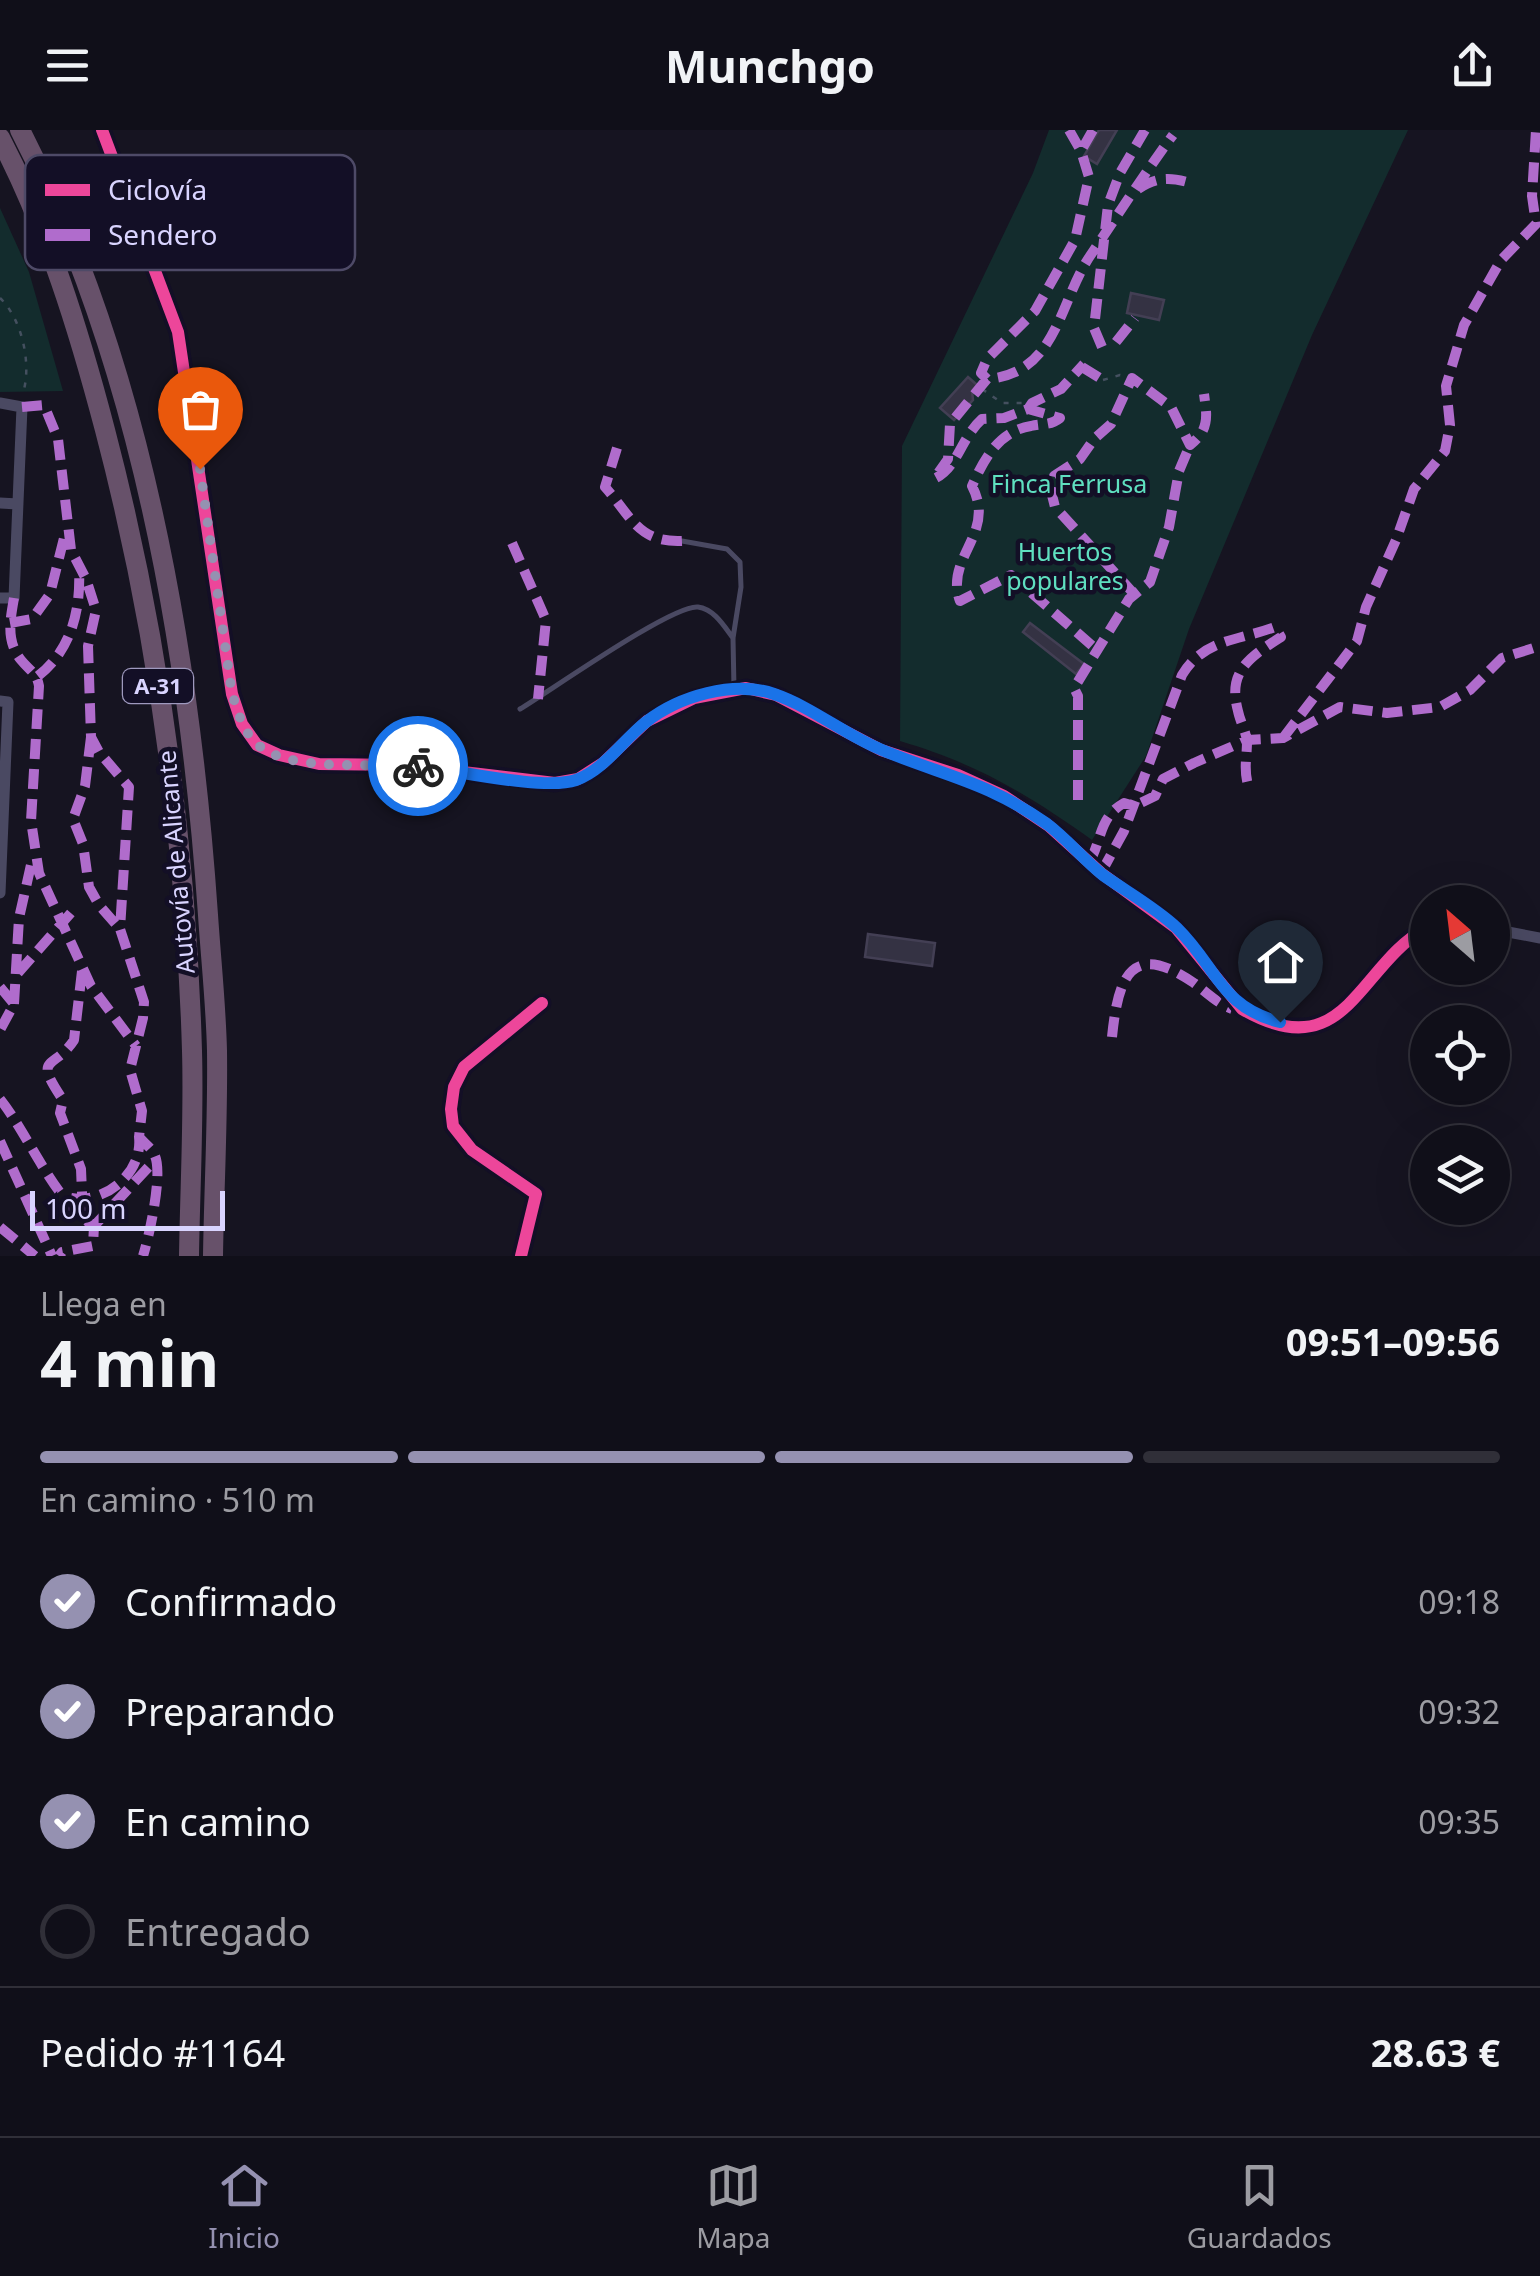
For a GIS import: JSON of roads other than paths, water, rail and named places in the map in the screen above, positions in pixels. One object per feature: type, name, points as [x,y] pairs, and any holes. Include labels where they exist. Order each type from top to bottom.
[{"type":"highway","name":"Autovía de Alicante","points":[[20,130],[31,155]]},
{"type":"highway","name":"Autovía de Alicante","points":[[0,138],[25,189]]},
{"type":"highway","name":"Autovía de Alicante","points":[[56,270],[92,378],[149,624],[176,817],[192,1052],[188,1256]]},
{"type":"highway","name":"Autovía de Alicante","points":[[81,270],[141,468],[172,616],[201,815],[216,1034],[213,1256]]},
{"type":"street","points":[[102,130],[111,155]]},
{"type":"street","points":[[155,270],[178,332],[232,694],[242,724],[257,746],[318,764],[405,765],[539,782],[568,781],[603,762],[647,721],[669,708],[734,689],[776,695],[881,750],[958,775],[1004,796],[1049,826],[1101,873],[1176,928],[1242,1009],[1254,1016],[1306,1028],[1340,1014],[1410,936]]},
{"type":"street","points":[[0,403],[20,404],[14,598],[0,598]]},
{"type":"street","points":[[0,503],[18,504]]},
{"type":"street","points":[[0,889],[4,701]]},
{"type":"street","points":[[1510,933],[1540,938]]},
{"type":"street","points":[[521,1256],[536,1194],[472,1150],[453,1126],[451,1109],[454,1088],[464,1067],[542,1002]]},
{"type":"lane","points":[[682,540],[727,549],[740,562],[742,586],[733,638],[734,689]]},
{"type":"lane","points":[[520,708],[622,642],[689,607],[702,607],[718,618],[733,638]]},
{"type":"park label","name":"Finca Ferrusa","points":[[1069,484]]},
{"type":"park label","name":"Huertos populares","points":[[1065,566]]}]
